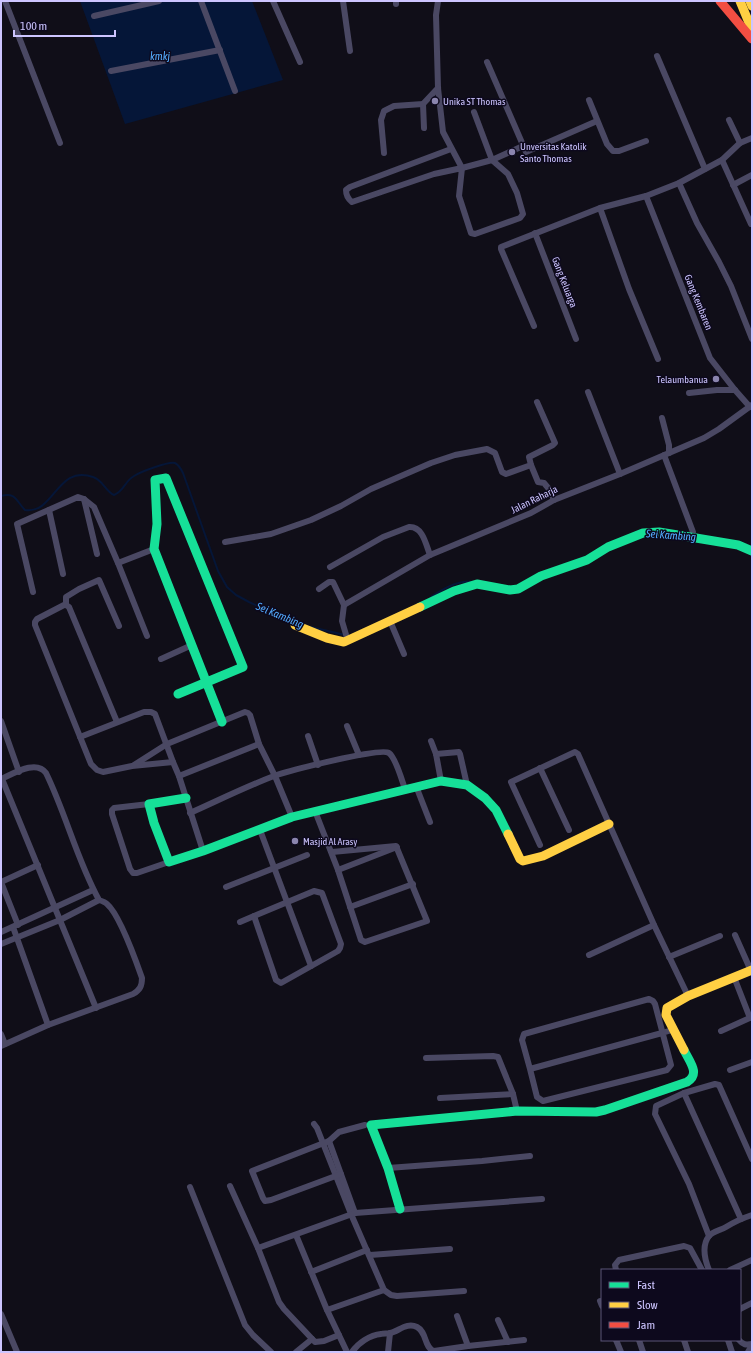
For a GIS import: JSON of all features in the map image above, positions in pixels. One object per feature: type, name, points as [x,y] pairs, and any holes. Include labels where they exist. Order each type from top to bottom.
[{"type":"street","points":[[5,1],[60,142]]},
{"type":"street","points":[[94,16],[159,1]]},
{"type":"street","points":[[201,1],[235,91]]},
{"type":"street","points":[[273,1],[300,62]]},
{"type":"street","points":[[343,1],[350,51]]},
{"type":"street","points":[[438,1],[436,15],[438,88],[443,132],[462,168],[459,196],[471,232],[475,234],[518,220],[523,214],[517,193],[508,174],[492,160],[474,112]]},
{"type":"street","points":[[720,1],[752,39]]},
{"type":"street","points":[[740,1],[752,30]]},
{"type":"street","points":[[750,1],[752,6]]},
{"type":"street","points":[[111,71],[220,50]]},
{"type":"street","points":[[657,56],[705,169]]},
{"type":"street","points":[[488,62],[525,151],[528,152],[597,121]]},
{"type":"street","points":[[384,153],[382,120],[384,111],[394,106],[423,104],[438,88]]},
{"type":"street","points":[[589,100],[607,144],[613,151],[619,151],[646,141]]},
{"type":"street","points":[[423,104],[424,128]]},
{"type":"street","points":[[729,120],[740,143]]},
{"type":"street","points":[[534,326],[501,249],[503,246],[600,208],[646,196],[678,183],[722,160],[740,143],[752,138]]},
{"type":"street","points":[[451,149],[354,185],[346,190],[346,195],[352,202],[434,174],[492,160],[523,146]]},
{"type":"street","points":[[722,160],[751,224]]},
{"type":"street","points":[[733,184],[752,175]]},
{"type":"street","points":[[678,183],[697,223],[731,286],[752,339]]},
{"type":"street","name":"Gang Kembaren","points":[[646,196],[710,358],[735,390],[751,406]]},
{"type":"street","points":[[600,208],[629,288],[658,359]]},
{"type":"street","name":"Gang Keluarga","points":[[535,233],[576,339]]},
{"type":"street","points":[[689,393],[735,390]]},
{"type":"street","points":[[588,392],[620,474]]},
{"type":"street","points":[[537,402],[555,443],[529,457],[538,482],[544,482],[554,500]]},
{"type":"street","name":"Jalan Raharja","points":[[344,605],[430,555],[530,513],[554,500],[704,438],[751,406]]},
{"type":"street","points":[[662,418],[669,445],[667,454],[693,532]]},
{"type":"street","points":[[225,542],[271,534],[311,520],[398,477],[455,455],[487,449],[495,453],[502,472],[506,474],[531,465]]},
{"type":"street","points":[[178,694],[206,682],[243,667],[166,478],[154,480],[157,512],[156,540],[154,549],[206,682],[222,722]]},
{"type":"street","points":[[33,592],[17,524],[78,496],[94,507],[147,636]]},
{"type":"street","points":[[84,499],[97,554]]},
{"type":"street","points":[[49,510],[63,574]]},
{"type":"street","points":[[330,567],[384,537],[414,526],[418,529],[430,555]]},
{"type":"street","points":[[295,625],[342,642],[468,586],[477,584],[510,590],[518,589],[541,576],[578,564],[608,547],[643,533],[659,532],[684,536],[738,545],[752,551]]},
{"type":"street","points":[[118,563],[154,549]]},
{"type":"street","points":[[117,722],[71,611],[66,605],[66,597],[99,580],[119,626]]},
{"type":"street","points":[[320,589],[329,582],[332,582],[344,605],[342,625],[347,639]]},
{"type":"street","points":[[66,605],[39,618],[35,623],[91,764],[97,770],[103,772],[132,766],[173,762]]},
{"type":"street","points":[[390,621],[404,654]]},
{"type":"street","points":[[161,658],[192,645]]},
{"type":"street","points":[[80,737],[146,711],[155,714],[179,776],[203,852]]},
{"type":"street","points":[[132,766],[167,744],[248,712],[259,744],[292,817]]},
{"type":"street","points":[[1,722],[19,772]]},
{"type":"street","points":[[347,726],[359,755]]},
{"type":"street","points":[[308,736],[318,765]]},
{"type":"street","points":[[431,741],[436,754],[441,781]]},
{"type":"street","points":[[179,776],[259,744]]},
{"type":"street","points":[[190,813],[274,776],[359,755],[385,751],[390,753],[393,758],[405,789]]},
{"type":"street","points":[[436,754],[459,752],[467,785]]},
{"type":"street","points":[[540,845],[511,782],[574,752],[577,753],[654,925],[688,996]]},
{"type":"street","points":[[1,1034],[3,1045],[48,1025],[96,1008],[133,994],[142,986],[142,978],[118,920],[106,902],[99,900],[93,890],[46,773],[44,770],[36,766],[29,767],[1,779],[56,908],[96,1008]]},
{"type":"street","points":[[540,768],[569,830]]},
{"type":"street","points":[[186,798],[114,808],[112,810],[130,869],[133,873],[203,852],[292,817],[441,781],[467,785],[486,798],[496,810],[520,859],[523,861],[543,856],[610,824]]},
{"type":"street","points":[[416,786],[430,822]]},
{"type":"street","points":[[149,804],[154,823],[169,862]]},
{"type":"street","points":[[315,811],[332,852],[361,940],[365,942],[426,922],[427,920],[398,847]]},
{"type":"street","points":[[260,830],[311,966]]},
{"type":"street","points":[[332,852],[395,845],[398,847]]},
{"type":"street","points":[[338,870],[398,847]]},
{"type":"street","points":[[226,887],[273,867],[307,855]]},
{"type":"street","points":[[38,865],[1,882],[16,926],[17,938],[48,1025]]},
{"type":"street","points":[[350,907],[413,884]]},
{"type":"street","points":[[1,932],[93,890]]},
{"type":"street","points":[[240,922],[254,916],[314,891],[322,893],[342,944],[338,951],[281,984],[276,980],[254,916]]},
{"type":"street","points":[[1,944],[60,920],[99,900]]},
{"type":"street","points":[[589,955],[654,925]]},
{"type":"street","points":[[400,1209],[388,1168],[371,1125],[517,1111],[596,1112],[687,1082],[692,1079],[694,1075],[693,1068],[672,1030],[666,1015],[667,1008],[688,996],[751,971],[735,935]]},
{"type":"street","points":[[669,957],[720,936]]},
{"type":"street","points":[[721,1032],[751,1017],[734,977]]},
{"type":"street","points":[[649,999],[656,1004],[671,1065],[667,1070],[543,1101],[537,1096],[530,1069],[522,1040],[524,1034],[649,999]]},
{"type":"street","points":[[530,1069],[672,1030]]},
{"type":"street","points":[[426,1058],[498,1057],[513,1094],[517,1111]]},
{"type":"street","points":[[730,1070],[752,1062]]},
{"type":"street","points":[[709,1236],[689,1184],[655,1114],[656,1106],[684,1093],[715,1084],[719,1085],[752,1159]]},
{"type":"street","points":[[684,1093],[741,1219]]},
{"type":"street","points":[[440,1098],[513,1094]]},
{"type":"street","points":[[314,1124],[326,1142],[384,1290],[391,1295],[397,1296],[464,1291]]},
{"type":"street","points":[[339,1175],[269,1201],[265,1201],[255,1179],[253,1170],[326,1142],[339,1132],[365,1125]]},
{"type":"street","points":[[388,1168],[530,1156]]},
{"type":"street","points":[[230,1186],[258,1248],[281,1306],[315,1342],[338,1335]]},
{"type":"street","points":[[190,1187],[245,1324],[253,1336],[271,1352]]},
{"type":"street","points":[[258,1248],[353,1214],[400,1209],[542,1199]]},
{"type":"street","points":[[709,1269],[704,1251],[709,1236],[741,1219],[752,1215]]},
{"type":"street","points":[[296,1235],[327,1310],[347,1352]]},
{"type":"street","points":[[616,1269],[616,1265],[619,1260],[684,1246],[690,1248],[701,1269]]},
{"type":"street","points":[[311,1272],[368,1252],[450,1249]]},
{"type":"street","points":[[732,1269],[752,1260]]},
{"type":"street","points":[[327,1310],[384,1290]]},
{"type":"street","points":[[741,1308],[752,1303]]},
{"type":"street","points":[[1,1314],[16,1352]]},
{"type":"street","points":[[457,1316],[468,1346]]},
{"type":"street","points":[[498,1320],[508,1342]]},
{"type":"street","points":[[352,1352],[362,1341],[372,1336],[381,1333],[390,1333],[412,1325],[421,1330],[428,1347],[432,1351],[524,1340]]},
{"type":"street","points":[[1,1334],[8,1332]]},
{"type":"street","points":[[388,1352],[390,1333]]},
{"type":"street","points":[[296,1352],[312,1339]]},
{"type":"street","points":[[616,1341],[621,1352]]},
{"type":"street","points":[[639,1341],[643,1352]]},
{"type":"street","points":[[684,1341],[688,1352]]},
{"type":"street","points":[[728,1341],[732,1352]]},
{"type":"street","points":[[740,1341],[746,1345],[752,1344]]},
{"type":"street","points":[[748,1352],[752,1344]]},
{"type":"water","name":"kmkj","points":[[80,1],[252,1],[283,80],[125,124]]},
{"type":"waterway","name":"Sei Kambing","points":[[1,496],[13,496],[25,510],[35,509],[43,505],[63,483],[71,477],[81,475],[96,478],[108,491],[114,495],[137,474],[161,465],[175,463],[179,466],[183,473],[218,571],[227,587],[236,595],[249,602],[264,609],[278,613],[295,622]]},
{"type":"waterway","name":"Sei Kambing","points":[[431,597],[455,584],[471,582]]},
{"type":"waterway","name":"Sei Kambing","points":[[311,627],[345,635]]},
{"type":"traffic: fast","points":[[178,694],[243,667],[166,478],[155,480],[157,524],[154,549],[222,722]]},
{"type":"traffic: fast","points":[[420,607],[454,591],[477,584],[510,590],[518,589],[541,576],[587,560],[608,547],[643,533],[659,532],[684,536],[738,545],[752,551]]},
{"type":"traffic: fast","points":[[186,798],[149,804],[154,823],[169,862],[203,851],[292,817],[441,781],[467,785],[485,798],[496,810],[508,834]]},
{"type":"traffic: fast","points":[[400,1209],[388,1168],[371,1125],[517,1111],[596,1112],[605,1110],[687,1082],[691,1079],[694,1071],[684,1050]]},
{"type":"traffic: slow","points":[[740,1],[752,30]]},
{"type":"traffic: slow","points":[[750,1],[752,6]]},
{"type":"traffic: slow","points":[[295,625],[327,638],[344,642],[420,607]]},
{"type":"traffic: slow","points":[[508,834],[520,859],[523,861],[543,856],[609,824]]},
{"type":"traffic: slow","points":[[684,1050],[666,1015],[667,1008],[688,996],[752,970]]},
{"type":"traffic: jam","points":[[720,1],[752,39]]},
{"type":"place","name":"Unika ST Thomas","points":[[435,101]]},
{"type":"place","name":"Unversitas Katolik Santo Thomas","points":[[512,152]]},
{"type":"place","name":"Telaumbanua","points":[[716,379]]},
{"type":"place","name":"Masjid Al Arasy","points":[[295,841]]}]
